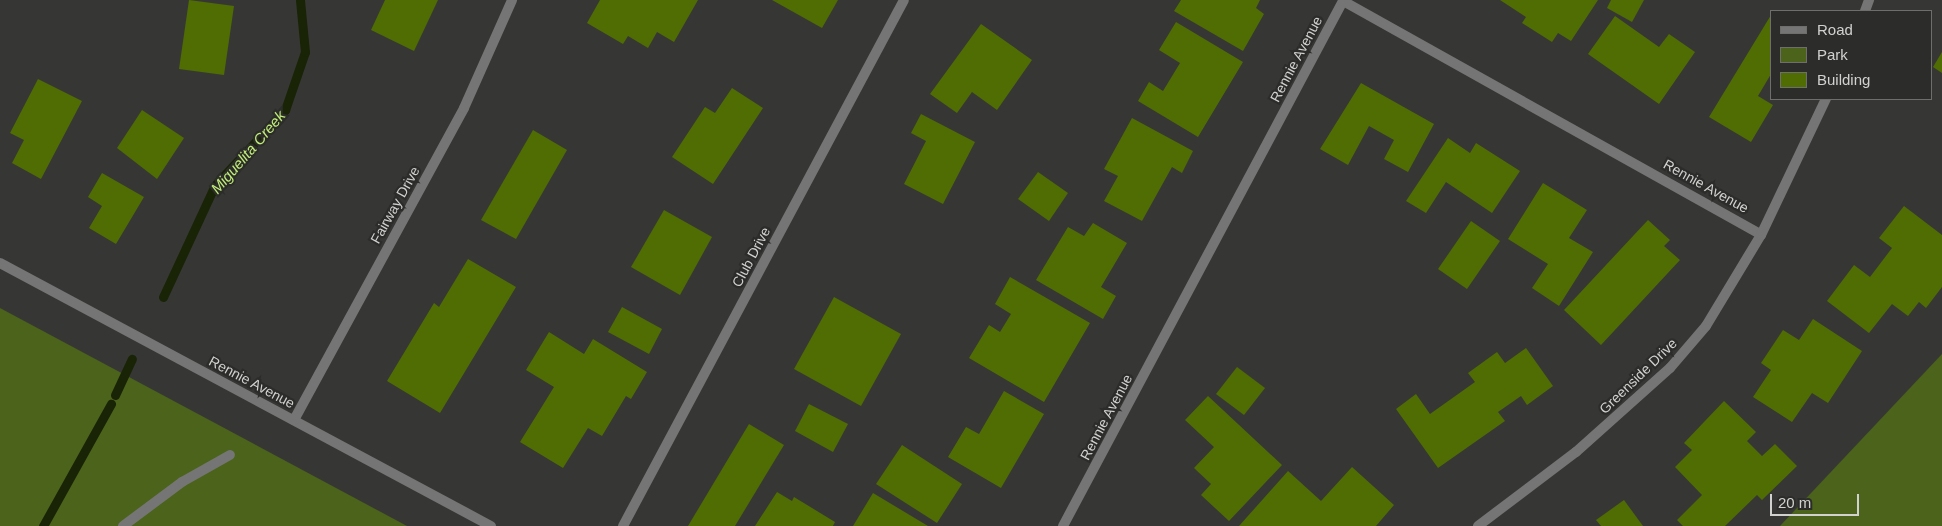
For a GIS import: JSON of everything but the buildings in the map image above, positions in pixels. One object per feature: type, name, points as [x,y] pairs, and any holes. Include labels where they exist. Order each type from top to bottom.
[{"type":"street","name":"Fairway Drive","points":[[294,420],[464,108],[512,0]]},
{"type":"street","name":"Club Drive","points":[[624,526],[904,0]]},
{"type":"street","name":"Rennie Avenue","points":[[1064,523],[1343,1],[1761,234]]},
{"type":"street","name":"Greenside Drive","points":[[1478,526],[1576,452],[1670,368],[1706,326],[1761,234],[1826,100]]},
{"type":"street","name":"Rennie Avenue","points":[[0,263],[491,526]]},
{"type":"street","points":[[123,526],[182,482],[230,455]]},
{"type":"street","points":[[1064,523],[1076,526]]},
{"type":"green space","points":[[0,308],[407,526],[0,526]]},
{"type":"green space","points":[[1942,354],[1942,526],[1780,526]]},
{"type":"waterway","name":"Miguelita Creek","points":[[163,297],[215,185],[285,110],[305,52],[300,0]]},
{"type":"waterway","name":"Miguelita Creek","points":[[115,395],[132,359]]},
{"type":"waterway","name":"Miguelita Creek","points":[[43,526],[111,404]]}]
